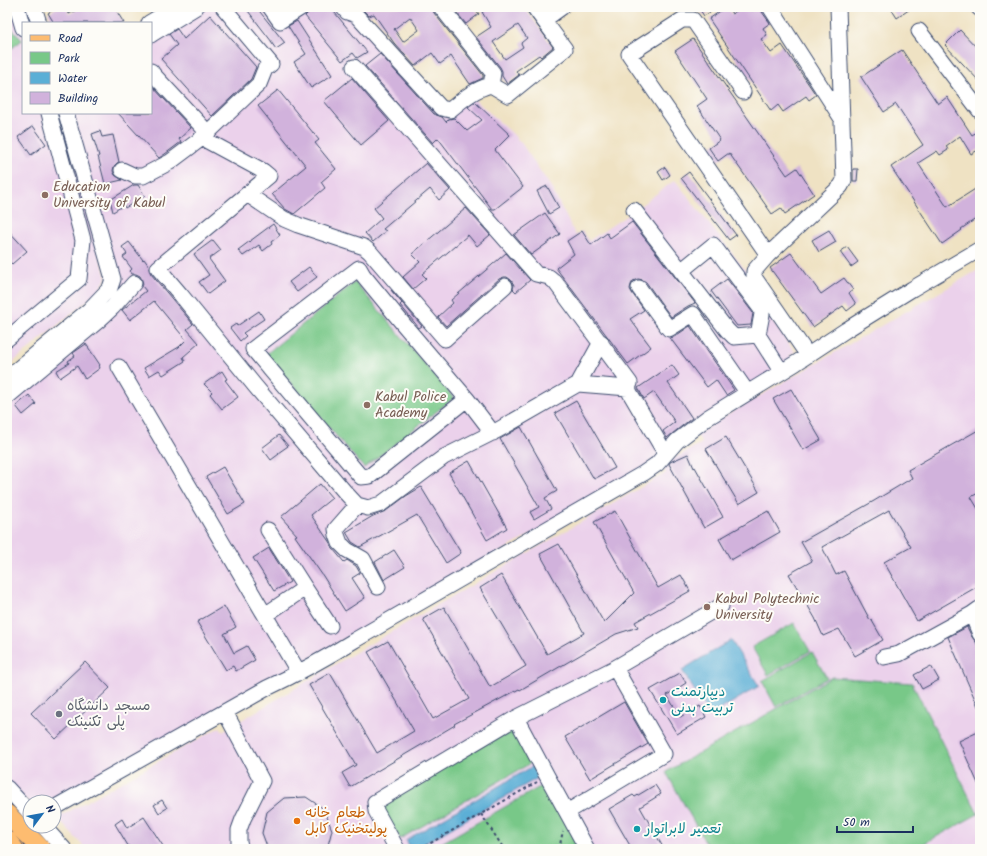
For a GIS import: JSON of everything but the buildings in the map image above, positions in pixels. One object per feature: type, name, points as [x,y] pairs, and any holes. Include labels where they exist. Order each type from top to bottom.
[{"type":"main road","points":[[7,814],[41,849]]},
{"type":"main road","points":[[7,841],[14,849]]},
{"type":"street","points":[[17,7],[22,24]]},
{"type":"street","points":[[34,7],[39,22]]},
{"type":"street","points":[[152,34],[196,7]]},
{"type":"street","points":[[122,170],[136,176],[143,176],[170,162],[205,136],[259,84],[265,69],[271,64],[223,7]]},
{"type":"street","points":[[270,7],[280,21],[302,7]]},
{"type":"street","points":[[343,7],[347,12],[356,15],[441,108],[450,110],[469,95],[491,85],[508,95],[565,49],[534,7]]},
{"type":"street","points":[[440,7],[493,73],[491,85]]},
{"type":"street","points":[[544,20],[562,7]]},
{"type":"street","points":[[770,7],[842,118]]},
{"type":"street","points":[[807,354],[754,277],[754,271],[768,255],[841,186],[844,180],[838,7]]},
{"type":"street","points":[[150,22],[170,8]]},
{"type":"street","points":[[743,92],[693,20],[682,20],[630,54],[768,255]]},
{"type":"street","points":[[919,31],[980,111]]},
{"type":"street","points":[[354,67],[536,274],[549,277],[555,282],[630,383],[628,388],[661,446]]},
{"type":"street","points":[[152,72],[205,136],[268,176],[158,268],[344,492],[357,505],[368,508],[381,504],[444,457],[493,433],[578,384],[601,342]]},
{"type":"street","points":[[7,339],[79,279],[84,240],[49,114]]},
{"type":"street","points":[[7,378],[89,310],[110,288],[113,278],[66,114]]},
{"type":"street","points":[[247,194],[284,219],[367,249],[445,339],[505,286]]},
{"type":"street","points":[[634,210],[727,330],[734,337],[758,335]]},
{"type":"street","points":[[681,270],[713,245],[761,309],[762,314],[758,335],[781,371]]},
{"type":"street","points":[[62,804],[267,688],[299,673],[336,652],[644,473],[657,464],[677,441],[707,418],[912,289],[980,249]]},
{"type":"street","points":[[467,399],[370,476],[361,477],[253,350],[359,268],[363,275],[467,399],[493,433]]},
{"type":"street","points":[[7,397],[98,321],[134,283]]},
{"type":"street","points":[[639,288],[669,329],[693,314],[747,392]]},
{"type":"street","points":[[118,367],[299,673]]},
{"type":"street","points":[[578,384],[628,388]]},
{"type":"street","points":[[357,505],[336,529],[337,536],[340,543],[347,550],[363,559],[378,587]]},
{"type":"street","points":[[268,530],[330,626]]},
{"type":"street","points":[[265,615],[305,588]]},
{"type":"street","points":[[397,849],[376,811],[375,802],[516,718],[615,668],[721,606]]},
{"type":"street","points":[[884,658],[899,654],[976,611],[980,634]]},
{"type":"street","points":[[566,812],[664,754],[615,668]]},
{"type":"street","points":[[225,712],[262,781],[239,830],[239,843],[241,849]]},
{"type":"street","points":[[516,718],[587,849]]},
{"type":"street","points":[[7,788],[22,804]]},
{"type":"street","points":[[50,834],[64,849]]},
{"type":"path","points":[[420,849],[547,776]]},
{"type":"path","points":[[480,814],[504,849]]},
{"type":"shaded area","name":"Education University of Kabul","points":[[7,7],[32,7],[36,22],[22,22],[22,114],[61,114],[106,278],[100,290],[7,367]]},
{"type":"shaded area","name":"Kabul Police Academy","points":[[176,7],[270,7],[280,21],[302,7],[343,7],[441,108],[473,98],[512,133],[522,144],[551,187],[581,246],[632,212],[675,180],[747,272],[740,278],[795,352],[790,355],[796,363],[781,371],[657,464],[62,798],[62,794],[22,794],[22,797],[7,788],[7,378],[110,288],[66,114],[152,114],[152,22]]},
{"type":"shaded area","name":"Kabul Polytechnic University","points":[[980,269],[980,849],[86,849],[62,823],[62,815],[220,727],[223,731],[666,473],[662,466],[665,463],[702,443],[697,435],[725,416]]},
{"type":"green space","points":[[7,23],[22,40],[7,52]]},
{"type":"green space","points":[[355,282],[454,398],[364,468],[266,354]]},
{"type":"green space","points":[[794,623],[810,651],[768,675],[752,647]]},
{"type":"green space","points":[[812,652],[827,678],[776,707],[762,681]]},
{"type":"green space","points":[[832,677],[912,683],[978,814],[914,849],[709,849],[666,772]]},
{"type":"green space","points":[[512,728],[531,763],[400,839],[379,804]]},
{"type":"green space","points":[[545,784],[582,849],[431,849]]},
{"type":"water","points":[[731,640],[759,686],[710,716],[682,670]]},
{"type":"water","points":[[535,765],[541,776],[415,849],[411,849],[406,840]]},
{"type":"place","name":"Education University of Kabul","points":[[45,195]]},
{"type":"place","name":"Kabul Police Academy","points":[[367,405]]},
{"type":"place","name":"Kabul Polytechnic University","points":[[707,607]]},
{"type":"place","name":"دیپارتمنت تربیت بدنی","points":[[663,700]]},
{"type":"place","name":"مسجد دانشگاه پلی تکنینک","points":[[59,714]]},
{"type":"place","name":"طعام خانه پولیتخنیک کابل","points":[[297,821]]},
{"type":"place","name":"تعمیر لابراتوار","points":[[637,829]]}]
